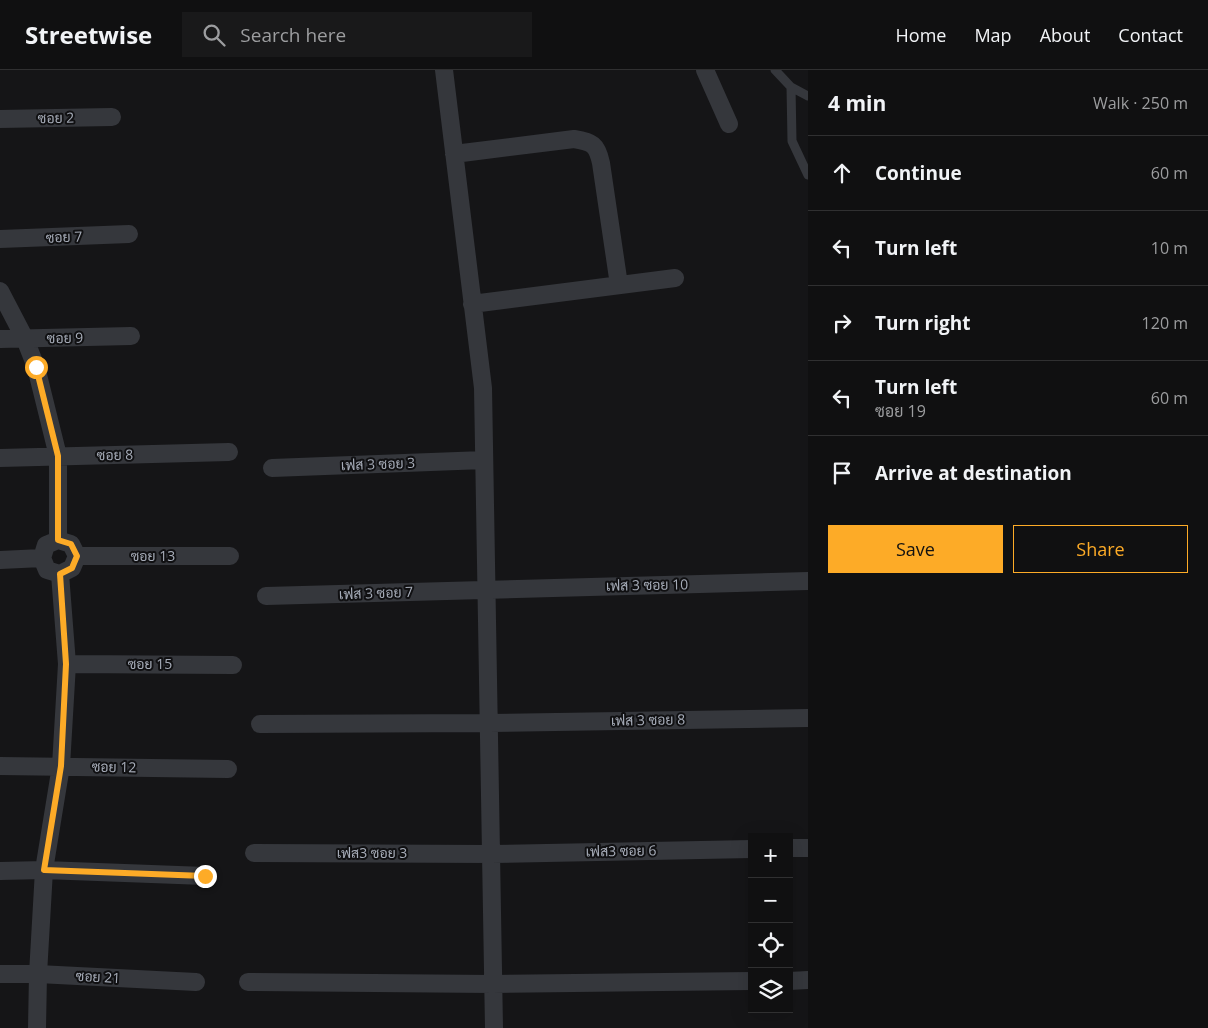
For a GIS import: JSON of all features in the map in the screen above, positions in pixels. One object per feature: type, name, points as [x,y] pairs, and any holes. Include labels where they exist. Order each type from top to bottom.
[{"type":"street","points":[[444,70],[483,388],[494,1028]]},
{"type":"street","points":[[706,70],[729,124]]},
{"type":"street","name":"ซอย 2","points":[[0,119],[112,116]]},
{"type":"street","points":[[454,154],[574,139],[593,144],[599,152],[619,285]]},
{"type":"street","name":"ซอย 7","points":[[0,239],[129,234]]},
{"type":"street","points":[[472,304],[675,278]]},
{"type":"street","points":[[0,291],[25,339],[36,367],[58,456],[58,540]]},
{"type":"street","name":"ซอย 9","points":[[0,339],[131,336]]},
{"type":"street","name":"ซอย 8","points":[[0,458],[229,452]]},
{"type":"street","name":"เฟส 3 ซอย 3","points":[[272,468],[484,460]]},
{"type":"street","points":[[58,540],[71,544],[77,556],[72,568],[60,574],[47,570],[42,558],[46,545],[58,540]]},
{"type":"street","name":"ซอย 13","points":[[77,556],[230,556]]},
{"type":"street","points":[[0,560],[42,558]]},
{"type":"street","points":[[37,1028],[44,870],[61,766],[66,664],[60,574]]},
{"type":"street","name":"เฟส 3 ซอย 10","points":[[486,589],[808,581]]},
{"type":"street","name":"เฟส 3 ซอย 7","points":[[266,596],[486,589]]},
{"type":"street","name":"ซอย 15","points":[[66,664],[233,664]]},
{"type":"street","name":"เฟส 3 ซอย 8","points":[[260,724],[489,723],[808,718]]},
{"type":"street","name":"ซอย 12","points":[[0,766],[228,769]]},
{"type":"street","points":[[793,848],[808,848]]},
{"type":"street","name":"เฟส3 ซอย 6","points":[[491,854],[748,849]]},
{"type":"street","name":"เฟส3 ซอย 3","points":[[254,853],[491,854]]},
{"type":"street","points":[[0,871],[44,870],[205,876]]},
{"type":"street","name":"ซอย 21","points":[[0,974],[38,974],[196,982]]},
{"type":"street","points":[[793,981],[808,980]]},
{"type":"street","points":[[248,982],[493,984],[748,981]]},
{"type":"lane","points":[[775,70],[791,87],[808,96]]},
{"type":"lane","points":[[791,87],[792,141],[808,176]]},
{"type":"route","points":[[36,367],[58,456],[58,540],[71,544],[77,556],[72,568],[60,574],[66,664],[61,766],[44,870],[205,876]]}]
